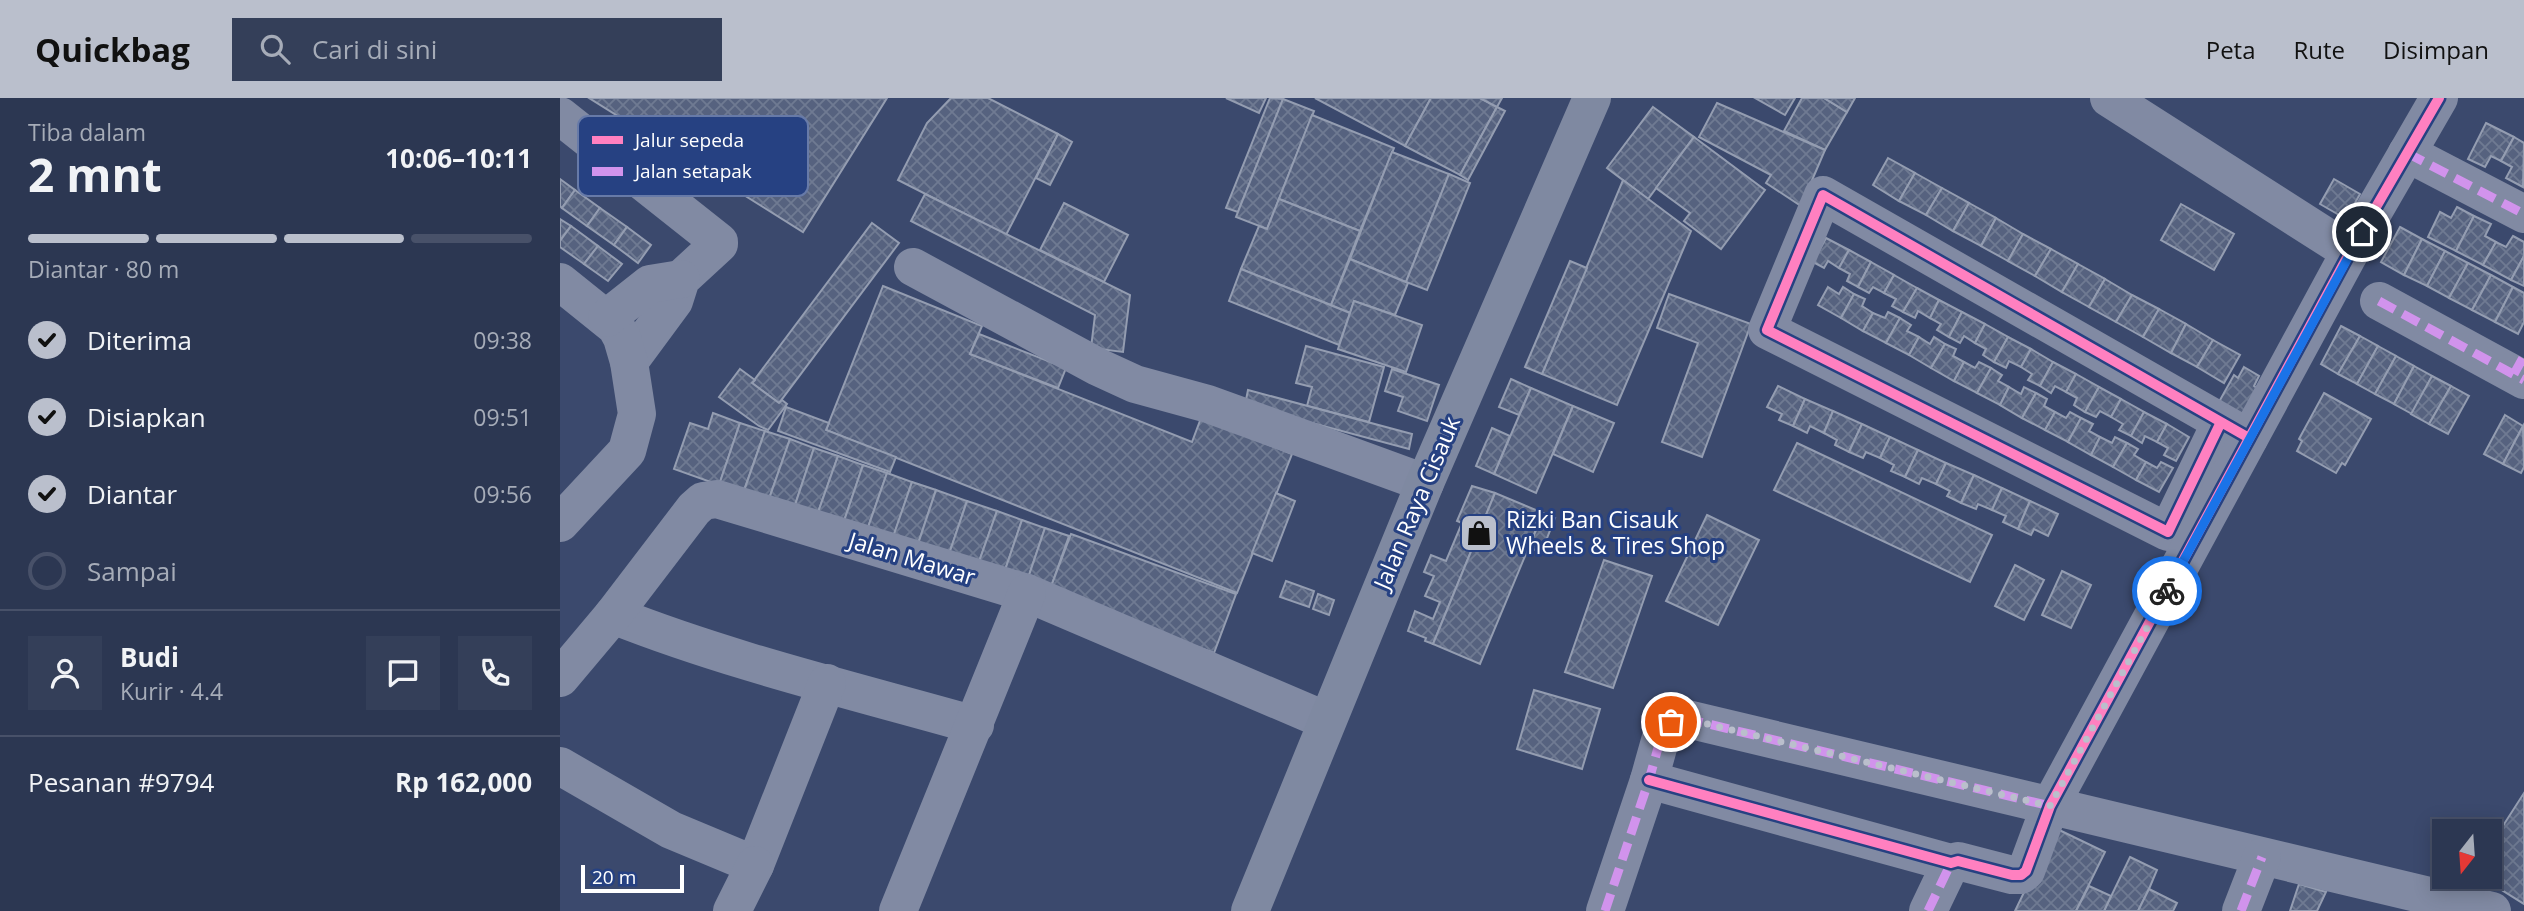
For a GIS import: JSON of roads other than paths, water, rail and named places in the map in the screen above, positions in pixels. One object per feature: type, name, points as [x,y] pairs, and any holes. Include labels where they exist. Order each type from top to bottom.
[{"type":"main road","name":"Jalan Raya Cisauk","points":[[1250,911],[1425,483],[1592,98]]},
{"type":"street","points":[[2109,98],[2350,251]]},
{"type":"street","points":[[2235,430],[1823,195],[1767,330],[2168,532],[2235,430],[2350,251],[2439,98]]},
{"type":"street","points":[[560,116],[578,130]]},
{"type":"street","points":[[2407,153],[2524,214]]},
{"type":"street","points":[[629,362],[674,301],[681,279],[719,244],[661,196]]},
{"type":"street","points":[[913,267],[1087,361],[1136,384],[1208,404],[1425,483]]},
{"type":"street","points":[[607,318],[650,284],[681,279]]},
{"type":"street","points":[[560,282],[607,318],[622,338],[629,362],[637,414],[627,451],[566,503]]},
{"type":"street","points":[[2379,301],[2521,370]]},
{"type":"street","points":[[1649,780],[1951,863],[1958,861],[2012,876],[2021,875],[2026,871],[2050,806],[2235,430]]},
{"type":"street","name":"Jalan Mawar","points":[[560,678],[613,615],[694,509],[703,501],[717,499],[1027,593],[1326,721]]},
{"type":"street","points":[[898,911],[1027,593]]},
{"type":"street","points":[[613,615],[656,632],[975,724]]},
{"type":"street","points":[[732,911],[755,865],[827,683]]},
{"type":"street","points":[[1605,911],[1663,730],[1671,722],[1682,718],[2492,911]]},
{"type":"street","points":[[560,766],[671,830],[755,865]]},
{"type":"street","points":[[2241,911],[2262,857]]},
{"type":"street","points":[[1928,911],[1951,863]]},
{"type":"place","name":"Rizki Ban Cisauk Wheels & Tires Shop","points":[[1479,533]]}]
